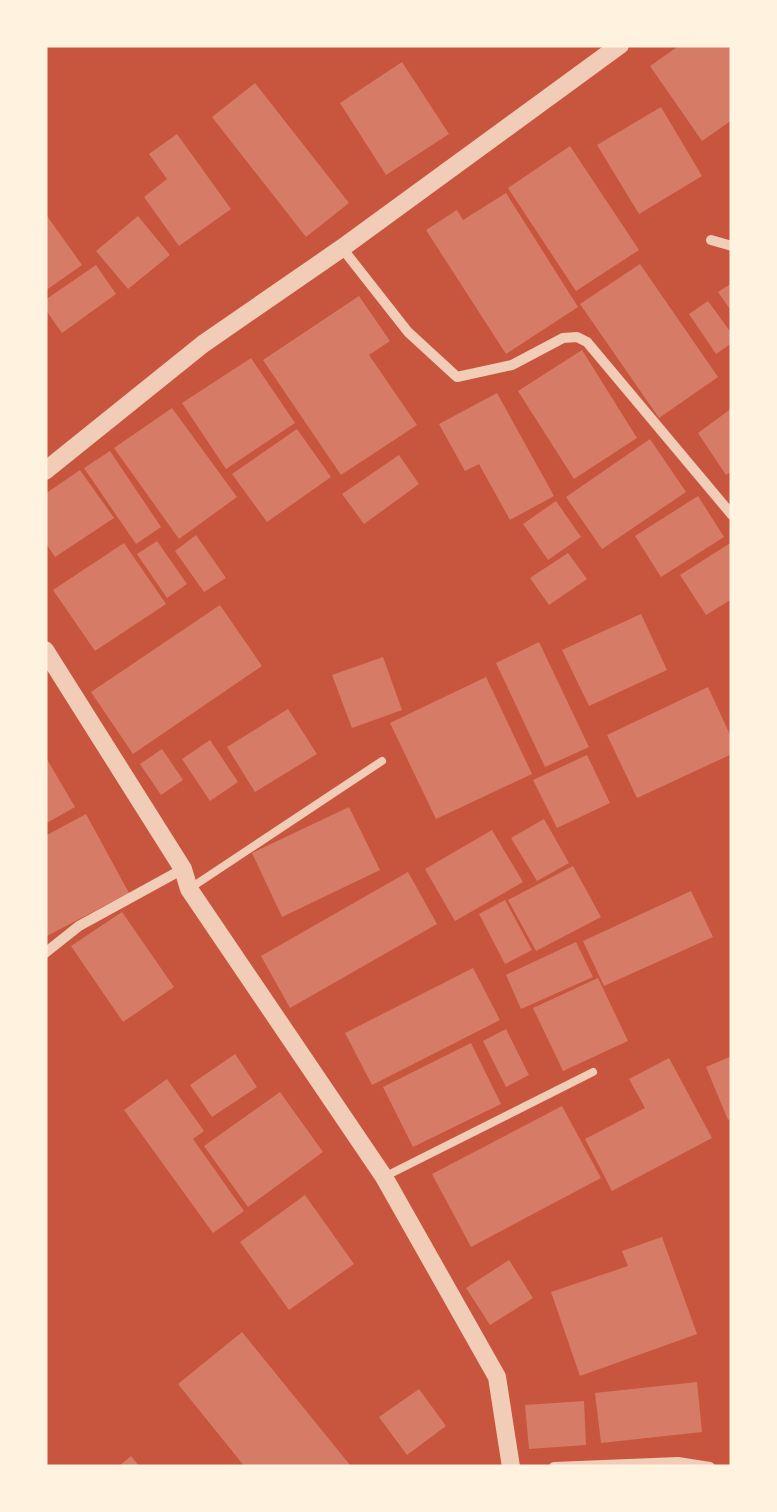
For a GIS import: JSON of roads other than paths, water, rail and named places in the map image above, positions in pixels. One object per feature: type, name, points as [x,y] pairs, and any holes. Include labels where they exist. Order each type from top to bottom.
[{"type":"street","points":[[45,470],[203,344],[620,45]]},
{"type":"street","points":[[711,240],[732,246]]},
{"type":"street","points":[[342,248],[408,332],[457,377],[512,365],[563,338],[587,342],[732,515]]},
{"type":"street","points":[[45,650],[183,868],[189,889],[384,1177],[496,1378],[511,1467]]},
{"type":"street","points":[[45,953],[78,926],[183,868]]},
{"type":"street","points":[[554,1467],[678,1462],[710,1467]]},
{"type":"lane","points":[[189,889],[382,761]]},
{"type":"lane","points":[[384,1177],[592,1072]]}]
